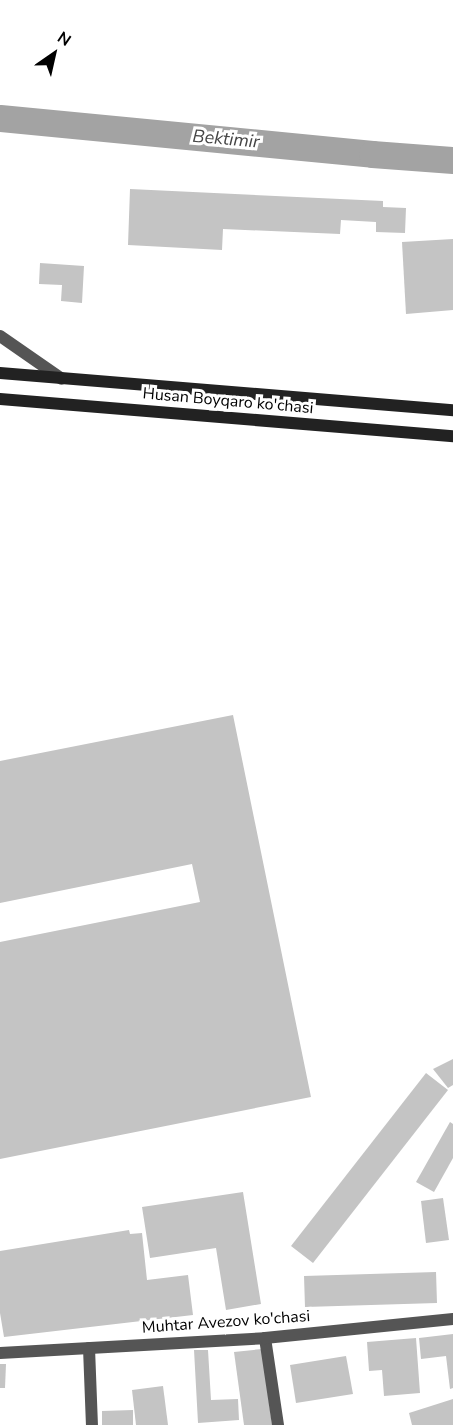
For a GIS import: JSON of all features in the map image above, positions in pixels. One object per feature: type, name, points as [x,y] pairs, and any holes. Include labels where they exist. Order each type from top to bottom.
[{"type":"main road","name":"Husan Boyqaro ko'chasi","points":[[0,373],[453,410]]},
{"type":"main road","name":"Husan Boyqaro ko'chasi","points":[[0,399],[453,436]]},
{"type":"street","points":[[0,336],[62,379]]},
{"type":"street","name":"Muhtar Avezov ko'chasi","points":[[0,1353],[265,1338],[453,1319]]},
{"type":"street","points":[[265,1338],[278,1425]]},
{"type":"street","points":[[89,1348],[92,1425]]},
{"type":"building","points":[[130,189],[383,201],[383,207],[406,208],[405,233],[376,232],[376,222],[341,220],[340,234],[223,229],[222,250],[128,245]]},
{"type":"building","points":[[453,239],[453,310],[406,314],[402,242]]},
{"type":"building","points":[[40,263],[84,266],[82,303],[61,301],[62,285],[39,284]]},
{"type":"building","points":[[233,715],[311,1097],[0,1159],[0,942],[200,902],[192,864],[0,903],[0,761]]},
{"type":"building","points":[[453,1059],[453,1085],[448,1088],[433,1069]]},
{"type":"building","points":[[426,1073],[448,1090],[313,1263],[291,1246]]},
{"type":"building","points":[[450,1122],[453,1124],[453,1158],[434,1192],[416,1182]]},
{"type":"building","points":[[243,1192],[261,1304],[226,1310],[216,1248],[150,1258],[142,1207]]},
{"type":"building","points":[[443,1198],[449,1240],[426,1243],[421,1201]]},
{"type":"building","points":[[129,1230],[130,1234],[142,1233],[147,1280],[188,1275],[193,1315],[4,1337],[0,1313],[0,1251]]},
{"type":"building","points":[[436,1272],[437,1303],[305,1307],[304,1276]]},
{"type":"building","points":[[453,1334],[453,1388],[450,1389],[446,1356],[421,1359],[419,1338]]},
{"type":"building","points":[[416,1338],[420,1393],[384,1396],[382,1370],[369,1371],[367,1342]]},
{"type":"building","points":[[262,1349],[272,1425],[244,1425],[234,1352]]},
{"type":"building","points":[[194,1350],[208,1350],[211,1400],[238,1399],[239,1420],[198,1423]]},
{"type":"building","points":[[346,1356],[353,1394],[296,1403],[290,1365]]},
{"type":"building","points":[[0,1364],[6,1364],[5,1388],[0,1388]]},
{"type":"building","points":[[163,1386],[168,1425],[136,1425],[132,1390]]},
{"type":"building","points":[[453,1399],[453,1425],[412,1425],[409,1413]]},
{"type":"building","points":[[133,1410],[133,1425],[102,1425],[102,1411]]},
{"type":"waterway","name":"Bektimir","points":[[0,118],[453,160]]}]
